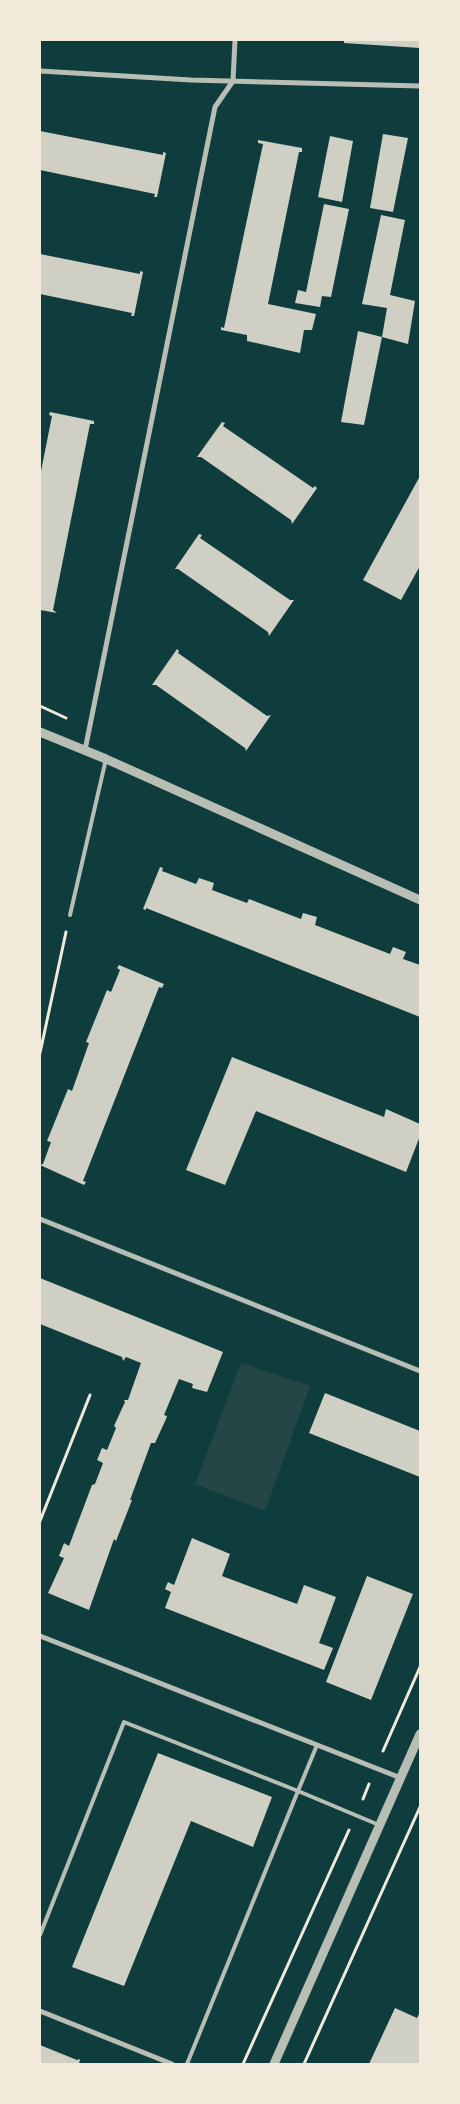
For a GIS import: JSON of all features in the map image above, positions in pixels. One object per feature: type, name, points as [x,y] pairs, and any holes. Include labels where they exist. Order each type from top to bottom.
[{"type":"street","points":[[85,750],[215,108],[233,81],[235,40]]},
{"type":"street","points":[[40,70],[233,81],[420,86]]},
{"type":"street","points":[[40,732],[106,759],[420,900]]},
{"type":"street","points":[[40,1219],[420,1371]]},
{"type":"street","points":[[40,1636],[401,1778]]},
{"type":"street","points":[[274,2064],[381,1826],[420,1734]]},
{"type":"street","points":[[40,2011],[172,2064]]},
{"type":"lane","points":[[70,915],[106,759]]},
{"type":"lane","points":[[40,1936],[124,1722],[381,1826]]},
{"type":"lane","points":[[187,2064],[317,1745]]},
{"type":"path","points":[[40,1053],[70,915]]},
{"type":"path","points":[[40,1521],[90,1395]]},
{"type":"path","points":[[243,2064],[356,1815],[420,1667]]},
{"type":"path","points":[[304,2064],[420,1807]]},
{"type":"shaded area","points":[[241,1363],[310,1386],[265,1511],[195,1484]]},
{"type":"building","points":[[344,40],[420,40],[420,48],[344,43]]},
{"type":"building","points":[[40,131],[163,155],[163,152],[166,153],[157,197],[154,197],[155,194],[40,170]]},
{"type":"building","points":[[383,134],[408,138],[393,212],[370,208]]},
{"type":"building","points":[[330,136],[353,141],[342,202],[318,197]]},
{"type":"building","points":[[258,140],[302,148],[302,152],[299,152],[268,304],[316,314],[312,330],[304,330],[300,353],[247,341],[247,335],[221,330],[221,327],[224,328],[263,144],[258,143]]},
{"type":"building","points":[[324,204],[349,209],[331,297],[322,296],[320,307],[295,303],[298,290],[306,292]]},
{"type":"building","points":[[381,215],[405,220],[390,295],[415,301],[408,344],[382,337],[387,308],[362,304]]},
{"type":"building","points":[[40,254],[140,274],[140,271],[143,272],[134,316],[131,316],[132,313],[40,294]]},
{"type":"building","points":[[358,331],[382,337],[364,425],[341,422]]},
{"type":"building","points":[[50,412],[94,421],[94,424],[90,424],[53,610],[57,613],[40,610],[40,476],[52,416],[49,415]]},
{"type":"building","points":[[222,422],[225,423],[223,426],[313,488],[315,486],[317,488],[292,524],[291,520],[201,457],[197,457]]},
{"type":"building","points":[[420,476],[420,566],[401,600],[363,580]]},
{"type":"building","points":[[199,534],[202,535],[200,538],[290,600],[294,600],[269,636],[268,632],[178,569],[175,569]]},
{"type":"building","points":[[177,649],[178,653],[267,716],[271,715],[246,751],[245,748],[156,685],[152,685]]},
{"type":"building","points":[[160,867],[163,868],[162,871],[196,884],[199,878],[214,883],[212,890],[247,903],[249,899],[301,919],[303,913],[317,917],[315,925],[390,954],[393,947],[406,952],[403,959],[420,965],[420,1017],[146,908],[146,910],[143,909]]},
{"type":"building","points":[[119,965],[164,984],[162,988],[159,987],[83,1181],[86,1182],[84,1185],[40,1165],[43,1164],[51,1142],[47,1141],[68,1089],[72,1091],[89,1043],[86,1042],[107,990],[111,992],[120,970],[117,968]]},
{"type":"building","points":[[232,1057],[384,1117],[386,1109],[420,1124],[420,1136],[406,1172],[256,1111],[225,1185],[186,1170]]},
{"type":"building","points":[[40,1278],[223,1352],[207,1392],[192,1388],[193,1384],[179,1379],[164,1415],[167,1416],[166,1419],[155,1443],[151,1443],[130,1500],[132,1500],[116,1541],[114,1539],[89,1610],[48,1593],[64,1558],[59,1556],[64,1543],[69,1546],[92,1485],[95,1484],[103,1463],[97,1460],[102,1448],[107,1450],[116,1428],[114,1426],[125,1402],[124,1400],[128,1400],[141,1363],[126,1357],[123,1361],[122,1357],[40,1324]]},
{"type":"building","points":[[325,1393],[420,1431],[420,1477],[309,1433]]},
{"type":"building","points":[[192,1538],[230,1554],[222,1576],[297,1604],[304,1585],[336,1597],[319,1643],[333,1648],[324,1670],[165,1608],[171,1592],[165,1589],[168,1582],[174,1585]]},
{"type":"building","points":[[367,1576],[413,1594],[371,1700],[326,1682]]},
{"type":"building","points":[[158,1753],[272,1797],[253,1847],[191,1821],[124,1986],[72,1967]]},
{"type":"building","points":[[395,2008],[417,2018],[420,2012],[420,2064],[369,2064]]},
{"type":"building","points":[[40,2045],[77,2060],[80,2059],[79,2064],[40,2064]]}]
